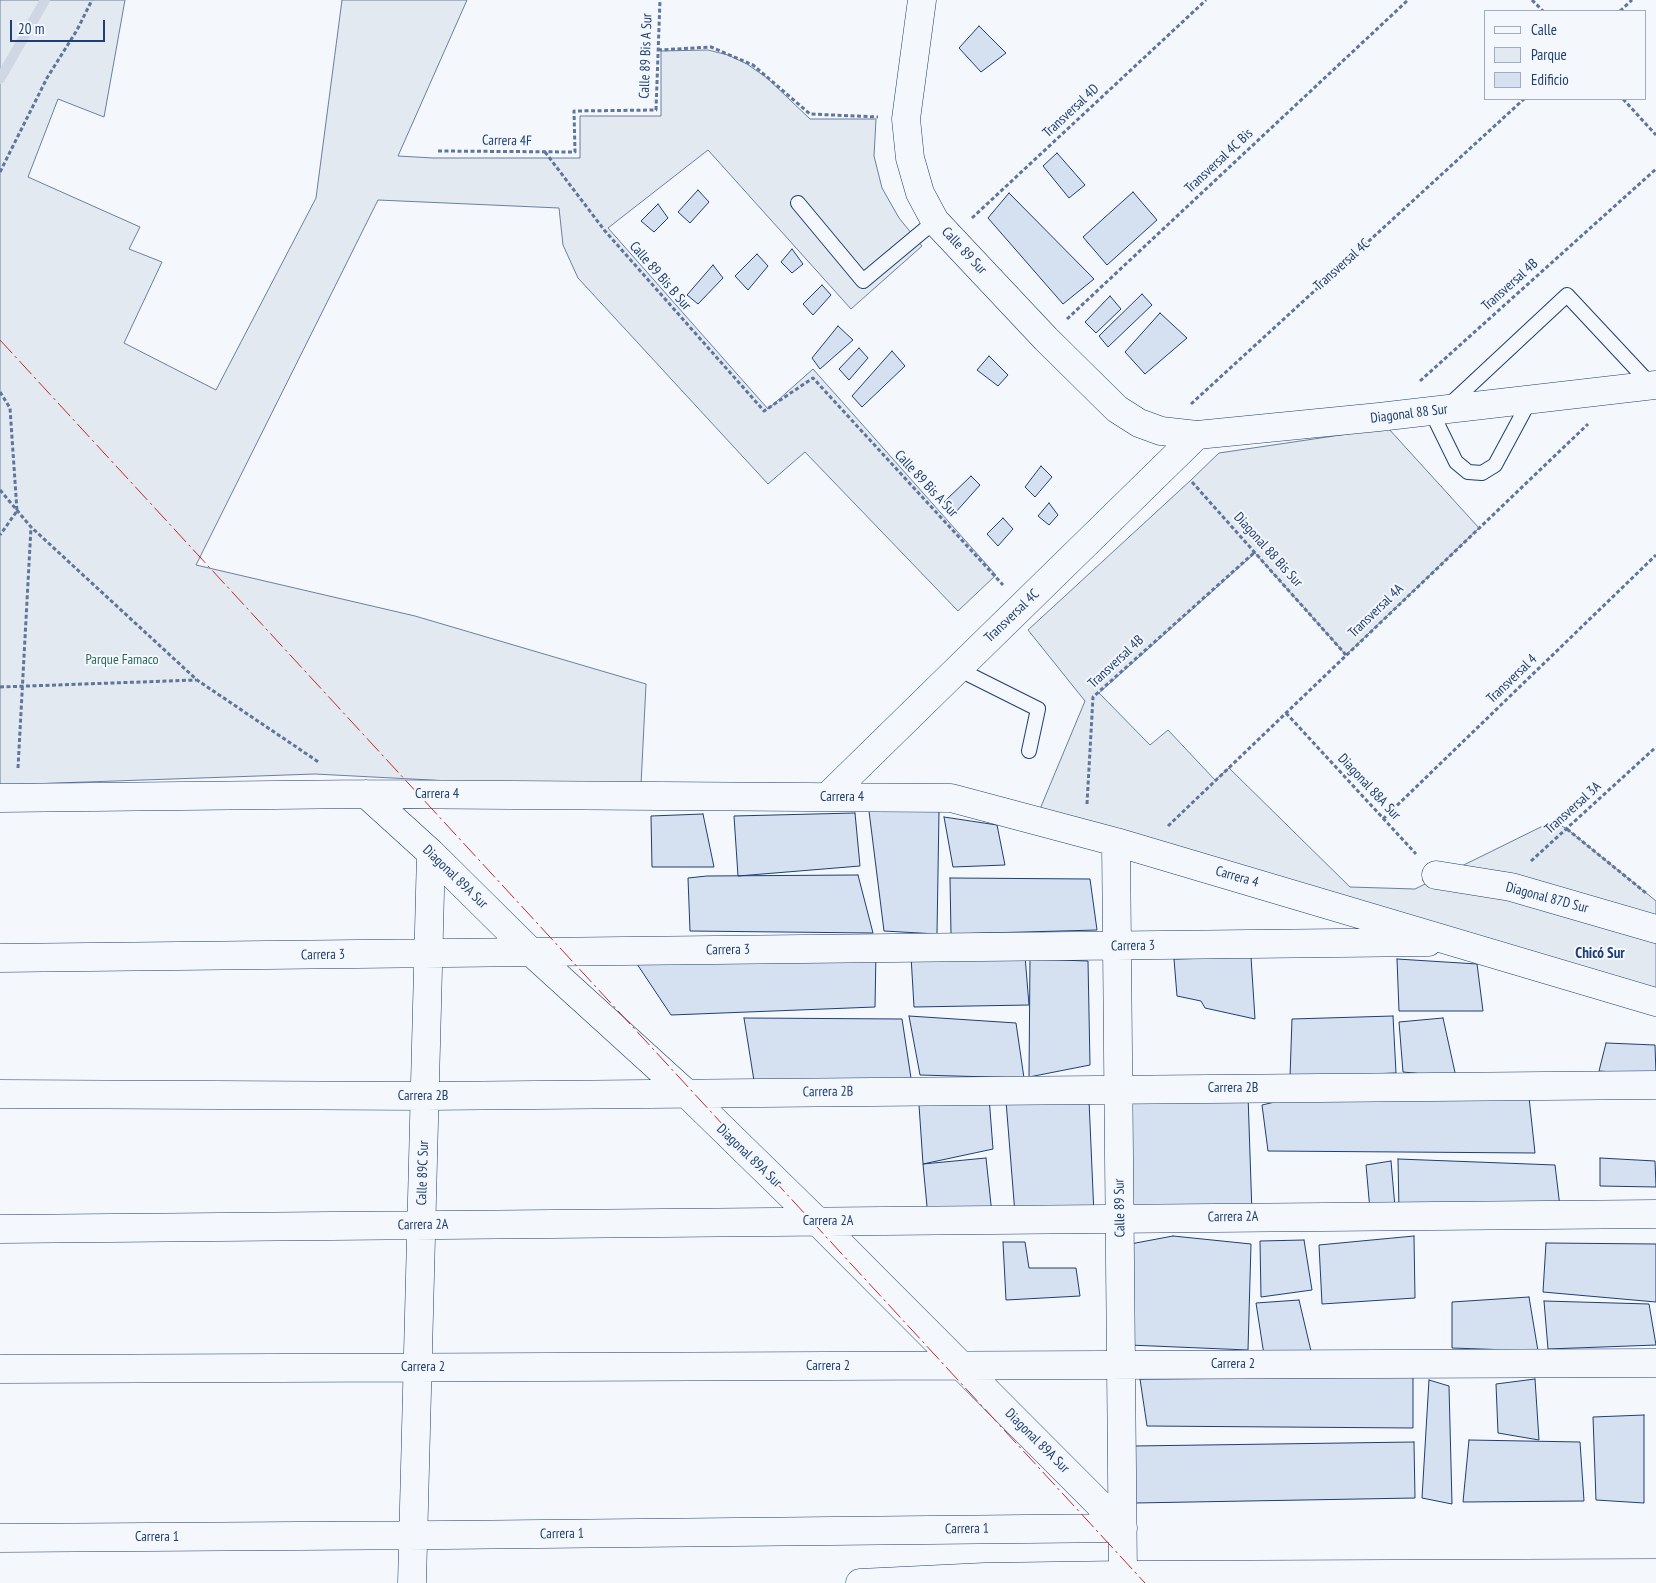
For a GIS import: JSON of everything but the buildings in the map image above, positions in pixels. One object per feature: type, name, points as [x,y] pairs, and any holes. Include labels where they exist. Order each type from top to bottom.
[{"type":"main road","name":"Calle 89 Sur","points":[[922,0],[906,119],[910,158],[920,193],[943,229],[1046,339],[1117,409],[1138,423],[1161,431]]},
{"type":"main road","name":"Diagonal 88 Sur","points":[[1161,431],[1197,435],[1654,386]]},
{"type":"main road","name":"Transversal 4C","points":[[827,797],[1197,435]]},
{"type":"main road","name":"Carrera 4","points":[[8,798],[366,794],[951,798],[1085,833],[1656,1002]]},
{"type":"main road","name":"Diagonal 89A Sur","points":[[366,794],[431,853],[532,953],[686,1093],[817,1221],[1123,1528]]},
{"type":"main road","name":"Calle 89 Sur","points":[[1116,842],[1123,1575]]},
{"type":"main road","name":"Calle 89C Sur","points":[[412,1583],[431,853]]},
{"type":"main road","name":"Diagonal 87D Sur","points":[[1436,875],[1504,886],[1656,929]]},
{"type":"main road","name":"Carrera 3","points":[[0,958],[1456,942]]},
{"type":"main road","name":"Carrera 2B","points":[[0,1094],[425,1096],[1656,1085]]},
{"type":"main road","name":"Carrera 2A","points":[[0,1229],[1656,1214]]},
{"type":"main road","name":"Carrera 2","points":[[0,1369],[1656,1363]]},
{"type":"main road","name":"Carrera 1","points":[[0,1538],[413,1536],[1123,1528]]},
{"type":"main road","points":[[860,1583],[985,1577],[1123,1575],[1656,1573]]},
{"type":"lane","points":[[798,203],[863,281],[943,229]]},
{"type":"lane","points":[[1530,400],[1496,466],[1482,473],[1468,472],[1456,462],[1438,410],[1567,294],[1654,386]]},
{"type":"lane","points":[[958,669],[1038,709],[1030,751]]},
{"type":"path","points":[[0,172],[48,78],[77,30],[92,0]]},
{"type":"path","name":"Calle 89 Bis A Sur","points":[[575,152],[574,111],[656,110],[660,0]]},
{"type":"path","name":"Transversal 4D","points":[[943,229],[1206,0]]},
{"type":"path","name":"Transversal 4C Bis","points":[[1046,339],[1408,0]]},
{"type":"path","points":[[1532,0],[1542,10]]},
{"type":"path","points":[[1621,10],[1632,0]]},
{"type":"path","points":[[658,50],[711,47],[736,57],[753,65],[810,114],[906,119]]},
{"type":"path","name":"Transversal 4C","points":[[1161,431],[1523,100]]},
{"type":"path","points":[[1624,100],[1656,135]]},
{"type":"path","name":"Carrera 4F","points":[[438,151],[575,152]]},
{"type":"path","name":"Calle 89 Bis B Sur","points":[[545,152],[605,231],[764,411],[813,378]]},
{"type":"path","name":"Transversal 4B","points":[[1416,385],[1656,169]]},
{"type":"path","name":"Calle 89 Bis A Sur","points":[[813,378],[1023,605]]},
{"type":"path","points":[[0,392],[10,408],[17,510],[0,535]]},
{"type":"path","name":"Transversal 4A","points":[[1143,850],[1590,422]]},
{"type":"path","name":"Diagonal 88 Bis Sur","points":[[1173,460],[1346,655]]},
{"type":"path","points":[[0,490],[31,527],[197,680],[325,767]]},
{"type":"path","points":[[8,798],[22,687],[31,527]]},
{"type":"path","name":"Transversal 4B","points":[[1085,833],[1094,698],[1255,552]]},
{"type":"path","name":"Transversal 4","points":[[1383,819],[1656,556]]},
{"type":"path","points":[[0,687],[197,680]]},
{"type":"path","name":"Diagonal 88A Sur","points":[[1286,713],[1436,875]]},
{"type":"path","name":"Transversal 3A","points":[[1504,886],[1656,747]]},
{"type":"path","points":[[1567,829],[1648,896]]},
{"type":"green space","name":"Parque Famaco","points":[[0,0],[125,0],[104,117],[58,99],[28,177],[140,227],[129,249],[162,262],[124,343],[216,390],[316,198],[342,0],[467,0],[398,156],[433,158],[580,158],[580,116],[661,116],[661,51],[708,50],[728,55],[747,64],[767,78],[810,119],[876,119],[874,156],[882,188],[899,218],[922,246],[851,309],[708,150],[608,228],[768,409],[813,369],[996,575],[958,611],[805,452],[768,484],[578,278],[563,245],[559,208],[378,200],[196,565],[415,616],[646,684],[641,785],[489,783],[315,774],[0,785]]},
{"type":"green space","points":[[1388,428],[1479,528],[1346,655],[1255,553],[1099,693],[1150,745],[1168,730],[1215,780],[1229,768],[1350,887],[1415,889],[1553,821],[1567,829],[1656,901],[1656,988],[1040,809],[1085,701],[1028,630],[1219,453]]},
{"type":"waterway","points":[[0,79],[45,0]]},
{"type":"power","points":[[0,340],[1145,1583]]},
{"type":"district","name":"Chicó Sur","points":[[1600,954]]}]
